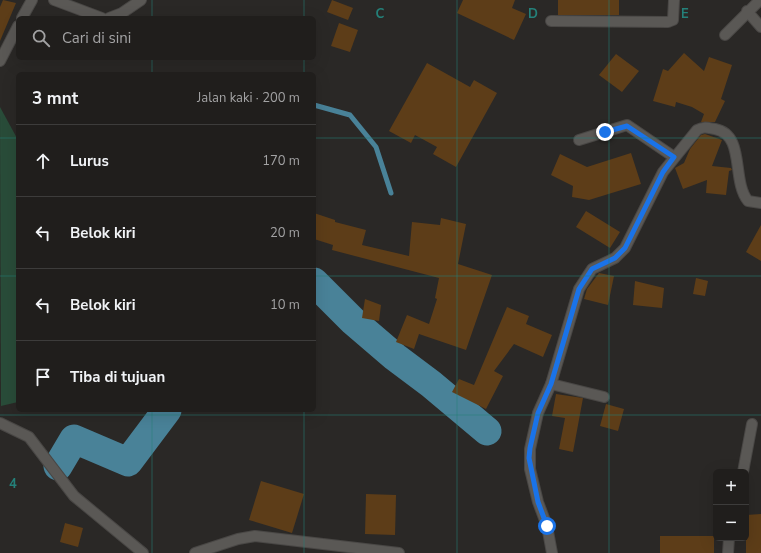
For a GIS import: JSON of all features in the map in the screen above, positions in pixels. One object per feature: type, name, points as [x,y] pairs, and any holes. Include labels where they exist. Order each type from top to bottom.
[{"type":"street","points":[[23,16],[32,0]]},
{"type":"street","points":[[54,0],[97,16]]},
{"type":"street","points":[[116,16],[122,14],[141,0]]},
{"type":"street","points":[[551,21],[668,22],[672,20],[674,16],[674,0]]},
{"type":"street","points":[[725,35],[747,11],[760,0]]},
{"type":"street","points":[[747,11],[761,28]]},
{"type":"street","points":[[0,61],[16,30]]},
{"type":"street","points":[[579,140],[621,126],[627,126],[674,157]]},
{"type":"street","points":[[552,553],[547,526],[538,502],[529,458],[532,434],[538,413],[551,384],[583,280],[592,269],[615,258],[625,248],[663,172],[697,130],[703,127],[722,130],[730,136],[734,143],[739,184],[742,194],[748,201],[761,203]]},
{"type":"street","points":[[551,384],[604,397]]},
{"type":"street","points":[[0,424],[29,437],[74,496],[143,553]]},
{"type":"street","points":[[744,469],[752,424]]},
{"type":"street","points":[[195,553],[238,539],[255,536],[399,553]]},
{"type":"street","points":[[728,553],[729,541]]},
{"type":"green space","points":[[0,107],[16,136],[16,402],[1,406]]},
{"type":"building","points":[[3,0],[16,3],[0,41],[0,7]]},
{"type":"building","points":[[332,0],[353,8],[348,20],[327,12]]},
{"type":"building","points":[[463,0],[515,0],[512,8],[526,14],[514,40],[457,13]]},
{"type":"building","points":[[558,0],[619,0],[619,15],[558,15]]},
{"type":"building","points":[[339,23],[358,30],[350,52],[331,46]]},
{"type":"building","points":[[684,53],[704,71],[709,57],[732,65],[721,99],[725,101],[715,122],[701,122],[704,114],[692,107],[676,102],[675,107],[653,101],[663,69],[668,71]]},
{"type":"building","points":[[616,54],[639,71],[622,92],[599,75]]},
{"type":"building","points":[[427,63],[470,87],[474,80],[497,93],[456,167],[433,154],[437,147],[415,135],[411,143],[389,131]]},
{"type":"building","points":[[705,134],[722,140],[712,166],[731,168],[732,170],[729,171],[726,195],[706,193],[707,180],[683,189],[675,168],[684,163],[690,149],[701,135]]},
{"type":"building","points":[[631,153],[641,184],[589,200],[572,197],[573,186],[551,175],[560,154],[587,167]]},
{"type":"building","points":[[586,211],[620,232],[610,248],[576,227]]},
{"type":"building","points":[[316,214],[335,220],[335,222],[366,230],[362,245],[409,256],[412,222],[440,225],[441,218],[466,224],[458,264],[492,275],[466,350],[419,334],[414,349],[396,342],[407,315],[429,324],[437,299],[435,298],[439,278],[332,250],[333,245],[316,240]]},
{"type":"building","points":[[761,225],[761,261],[746,252]]},
{"type":"building","points":[[599,273],[614,276],[608,305],[584,299],[587,289]]},
{"type":"building","points":[[696,278],[708,281],[705,296],[693,294]]},
{"type":"building","points":[[635,281],[664,288],[662,308],[633,305]]},
{"type":"building","points":[[365,299],[381,305],[379,321],[362,318]]},
{"type":"building","points":[[507,307],[529,316],[526,324],[552,335],[543,357],[514,344],[494,371],[503,376],[486,409],[452,392],[459,379],[474,385]]},
{"type":"building","points":[[556,394],[583,398],[573,452],[559,449],[565,418],[552,416]]},
{"type":"building","points":[[606,404],[624,409],[618,431],[600,426]]},
{"type":"building","points":[[261,481],[304,494],[292,533],[249,520]]},
{"type":"building","points":[[366,494],[396,495],[395,535],[365,534]]},
{"type":"building","points":[[761,514],[761,553],[746,553],[746,541],[749,541],[749,515]]},
{"type":"building","points":[[65,523],[83,528],[78,547],[60,542]]},
{"type":"building","points":[[660,536],[713,536],[714,553],[660,553]]},
{"type":"waterway","points":[[316,106],[350,115],[376,147],[391,193]]},
{"type":"waterway","points":[[316,284],[353,321],[487,431]]},
{"type":"waterway","points":[[58,466],[74,439],[128,462],[166,412]]},
{"type":"route","points":[[547,526],[538,502],[530,469],[530,448],[538,413],[551,384],[579,289],[583,280],[592,269],[615,258],[625,248],[647,201],[663,172],[674,157],[630,126],[621,126],[605,132]]}]
